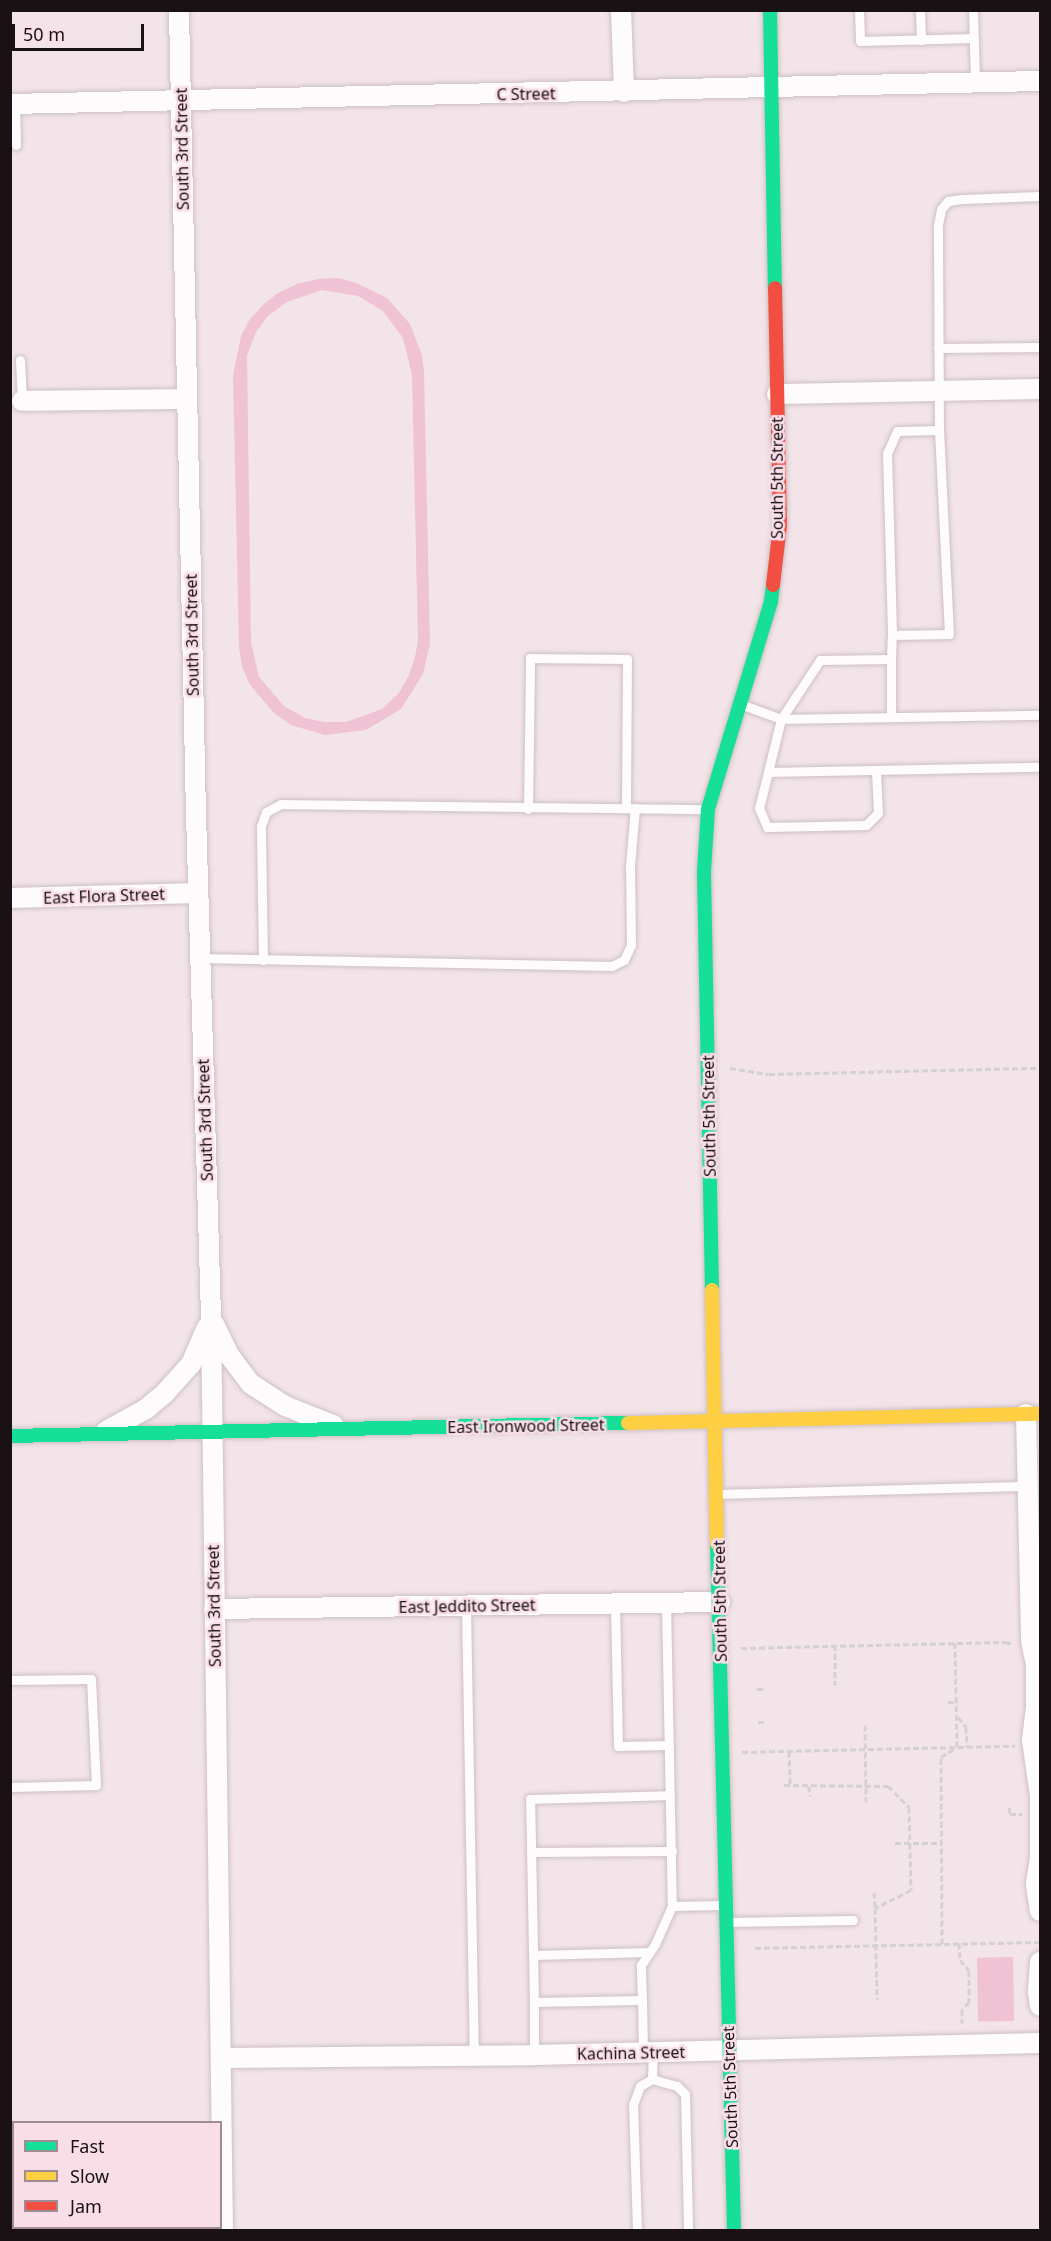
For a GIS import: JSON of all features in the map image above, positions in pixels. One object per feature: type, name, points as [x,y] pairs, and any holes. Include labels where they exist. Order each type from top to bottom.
[{"type":"street","name":"South 3rd Street","points":[[179,10],[198,893],[211,1316],[222,2121]]},
{"type":"street","points":[[621,10],[624,92]]},
{"type":"street","name":"South 5th Street","points":[[734,2230],[724,1905],[720,1602],[704,871],[708,809],[771,601],[780,525],[770,10]]},
{"type":"street","name":"C Street","points":[[13,104],[772,89],[1041,81]]},
{"type":"street","points":[[777,394],[1041,389]]},
{"type":"street","points":[[22,402],[186,399]]},
{"type":"street","name":"East Flora Street","points":[[10,898],[198,893]]},
{"type":"street","points":[[211,1316],[229,1355],[251,1384],[285,1406],[347,1430]]},
{"type":"street","points":[[98,1435],[146,1409],[178,1380],[201,1347],[211,1316]]},
{"type":"street","points":[[1033,1414],[1027,1486],[1029,1591],[1032,1645],[1036,1665],[1033,1745],[1040,1796],[1040,1858],[1036,1884],[1041,1911]]},
{"type":"street","name":"East Ironwood Street","points":[[10,1436],[1033,1414]]},
{"type":"street","name":"East Jeddito Street","points":[[214,1610],[720,1602]]},
{"type":"street","points":[[1041,1962],[1038,1992],[1041,2006]]},
{"type":"street","name":"Kachina Street","points":[[221,2058],[648,2053],[1041,2043]]},
{"type":"street","name":"South 3rd Street","points":[[222,2144],[223,2230]]},
{"type":"lane","points":[[859,10],[860,41],[974,38]]},
{"type":"lane","points":[[920,10],[921,40]]},
{"type":"lane","points":[[974,10],[975,83]]},
{"type":"lane","points":[[13,104],[16,145]]},
{"type":"lane","points":[[892,635],[949,634],[939,430],[938,225],[941,209],[948,201],[962,199],[1041,196]]},
{"type":"lane","points":[[938,348],[1041,347]]},
{"type":"lane","points":[[20,360],[22,402]]},
{"type":"lane","points":[[891,717],[892,635],[887,453],[897,431],[939,430]]},
{"type":"lane","points":[[200,958],[612,966],[624,960],[631,945],[627,659],[530,658],[528,809]]},
{"type":"lane","points":[[876,770],[878,813],[866,825],[767,828],[759,808],[782,719],[820,660],[891,659]]},
{"type":"lane","points":[[741,704],[782,719],[1041,715]]},
{"type":"lane","points":[[768,772],[1041,767]]},
{"type":"lane","points":[[262,960],[261,826],[266,812],[280,804],[528,809],[708,809]]},
{"type":"lane","points":[[717,1494],[1027,1486]]},
{"type":"lane","points":[[652,2079],[642,2000],[641,1965],[650,1952],[672,1906],[666,1602]]},
{"type":"lane","points":[[615,1603],[618,1746],[669,1745]]},
{"type":"lane","points":[[466,1606],[474,2055]]},
{"type":"lane","points":[[10,1680],[91,1679],[96,1785],[10,1787]]},
{"type":"lane","points":[[534,2055],[530,1799],[670,1795]]},
{"type":"lane","points":[[531,1852],[672,1851]]},
{"type":"lane","points":[[672,1906],[724,1905]]},
{"type":"lane","points":[[725,1922],[854,1920]]},
{"type":"lane","points":[[533,1955],[650,1952]]},
{"type":"lane","points":[[534,2002],[642,2000]]},
{"type":"lane","points":[[637,2230],[633,2105],[640,2086],[652,2079],[677,2086],[685,2094],[688,2230]]},
{"type":"path","points":[[730,1068],[769,1074],[1041,1068]]},
{"type":"path","points":[[740,1648],[1005,1642],[1032,1645]]},
{"type":"path","points":[[955,1643],[955,1683],[958,1702],[957,1747]]},
{"type":"path","points":[[835,1645],[835,1685]]},
{"type":"path","points":[[947,1683],[955,1683]]},
{"type":"path","points":[[757,1689],[764,1689]]},
{"type":"path","points":[[948,1702],[958,1702]]},
{"type":"path","points":[[958,1717],[966,1727],[967,1747]]},
{"type":"path","points":[[758,1722],[765,1722]]},
{"type":"path","points":[[865,1725],[867,1802]]},
{"type":"path","points":[[741,1752],[1033,1745]]},
{"type":"path","points":[[942,1944],[941,1757],[957,1747]]},
{"type":"path","points":[[789,1751],[790,1785]]},
{"type":"path","points":[[784,1785],[888,1786],[909,1807],[911,1890],[874,1908]]},
{"type":"path","points":[[809,1786],[810,1796]]},
{"type":"path","points":[[895,1843],[942,1843]]},
{"type":"path","points":[[874,1892],[876,1999]]},
{"type":"path","points":[[755,1948],[1041,1942]]},
{"type":"path","points":[[959,1943],[960,1960],[969,1970],[969,2002],[962,2009],[962,2023]]},
{"type":"shaded area","points":[[338,278],[356,283],[387,298],[410,324],[422,355],[430,644],[423,674],[401,709],[366,730],[325,735],[291,725],[275,714],[250,685],[242,667],[239,647],[233,375],[241,336],[250,319],[278,293],[297,284],[318,279]],"holes":[[[322,290],[358,296],[383,311],[403,338],[412,375],[418,641],[409,675],[399,693],[382,709],[346,722],[324,722],[305,718],[284,706],[259,677],[251,642],[247,355],[256,332],[268,316],[287,302]]]},
{"type":"shaded area","points":[[1013,1957],[1014,2021],[978,2022],[977,1958]]},
{"type":"traffic: fast","points":[[770,10],[775,288]]},
{"type":"traffic: fast","points":[[712,1290],[704,871],[708,809],[771,601],[773,585]]},
{"type":"traffic: fast","points":[[10,1436],[628,1423]]},
{"type":"traffic: fast","points":[[717,1543],[734,2230]]},
{"type":"traffic: slow","points":[[712,1290],[717,1543]]},
{"type":"traffic: slow","points":[[628,1423],[1040,1414]]},
{"type":"traffic: jam","points":[[773,585],[780,525],[775,288]]}]
